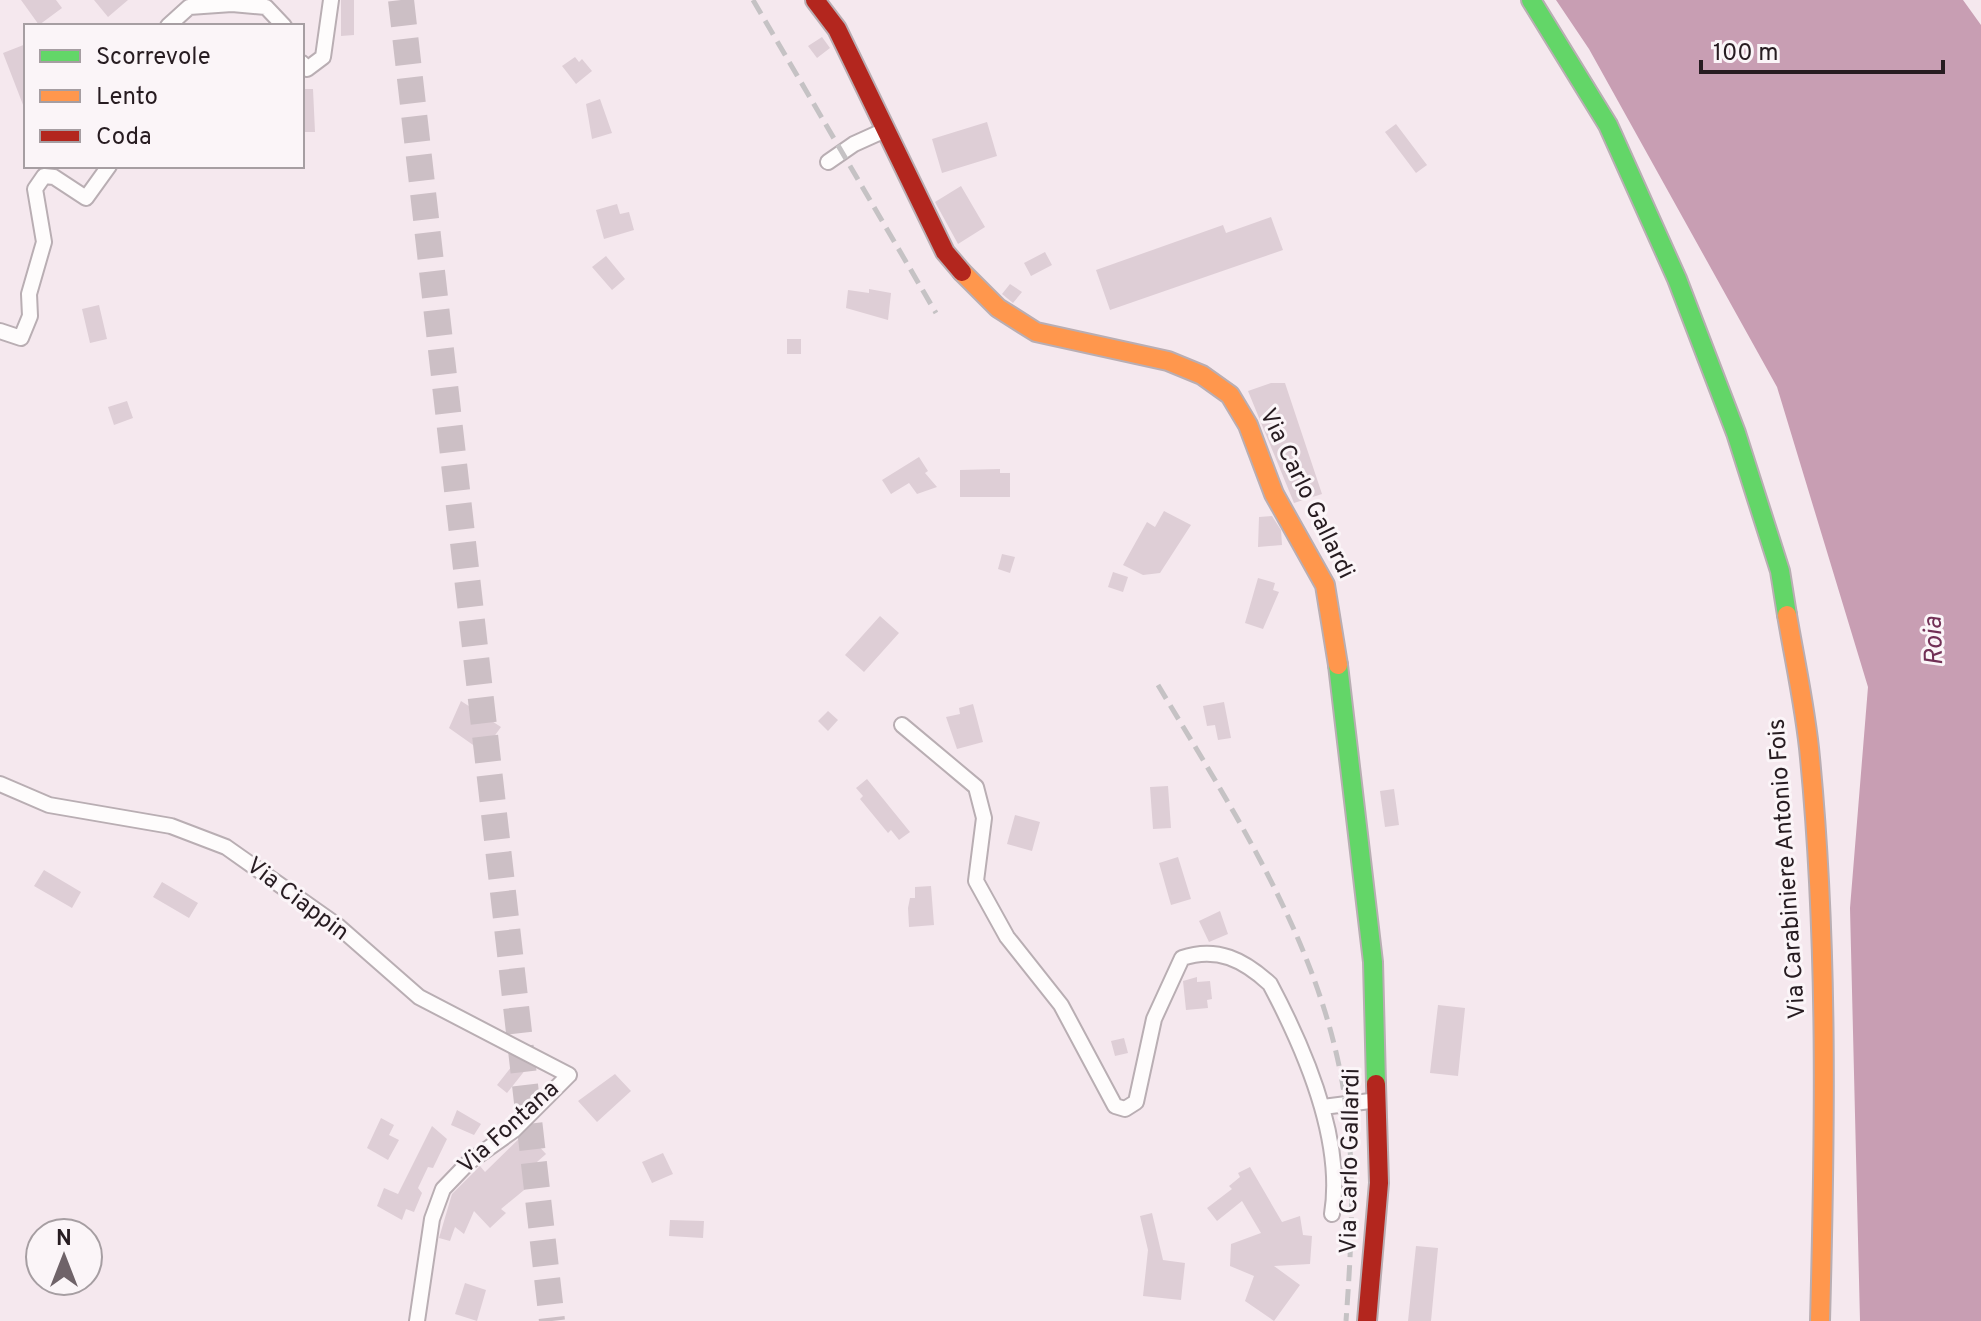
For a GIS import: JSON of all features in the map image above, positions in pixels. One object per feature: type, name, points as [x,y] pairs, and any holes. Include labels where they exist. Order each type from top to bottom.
[{"type":"street","points":[[304,65],[307,69],[323,57],[331,0]]},
{"type":"street","name":"Via Carlo Gallardi","points":[[815,0],[837,29],[945,252],[990,301],[1037,333],[1162,358],[1220,386],[1253,437],[1281,508],[1311,548],[1332,612],[1373,962],[1379,1183],[1367,1321]]},
{"type":"street","name":"Via Carabiniere Antonio Fois","points":[[1531,0],[1608,125],[1677,279],[1736,433],[1780,571],[1810,757],[1819,922],[1825,1138],[1821,1318]]},
{"type":"street","points":[[170,24],[189,7],[232,4],[266,7],[282,24]]},
{"type":"street","points":[[828,162],[854,144],[885,130]]},
{"type":"street","points":[[0,331],[21,338],[30,316],[29,294],[44,242],[35,189],[44,176],[54,177],[86,198],[108,168]]},
{"type":"street","points":[[902,725],[976,787],[984,818],[976,881],[1007,937],[1061,1005],[1115,1106],[1125,1109],[1136,1102],[1154,1019],[1179,961],[1209,952],[1237,960],[1270,984],[1323,1107],[1334,1171],[1332,1214]]},
{"type":"street","name":"Via Ciappin","points":[[0,784],[49,805],[171,826],[226,847],[338,926],[419,997],[569,1075]]},
{"type":"street","name":"Via Fontana","points":[[417,1321],[432,1219],[443,1189],[469,1162],[514,1130],[569,1075]]},
{"type":"street","points":[[1323,1107],[1378,1100]]},
{"type":"water","name":"Roia","points":[[1556,0],[1963,0],[1981,25],[1981,1321],[1860,1321],[1850,908],[1868,687],[1777,387],[1589,49]]},
{"type":"building","points":[[21,0],[56,0],[62,8],[38,24]]},
{"type":"building","points":[[94,0],[128,0],[108,17]]},
{"type":"building","points":[[341,0],[354,0],[354,35],[341,36]]},
{"type":"building","points":[[822,37],[830,48],[817,58],[808,46]]},
{"type":"building","points":[[24,45],[24,107],[3,53]]},
{"type":"building","points":[[575,57],[579,62],[582,59],[592,71],[576,84],[562,66]]},
{"type":"building","points":[[304,89],[313,89],[315,132],[304,132]]},
{"type":"building","points":[[600,99],[612,133],[592,139],[586,104]]},
{"type":"building","points":[[987,122],[997,156],[942,173],[932,139]]},
{"type":"building","points":[[1396,124],[1427,165],[1416,173],[1385,132]]},
{"type":"building","points":[[961,186],[985,227],[958,244],[935,202]]},
{"type":"building","points":[[617,204],[620,214],[629,212],[634,230],[604,239],[596,210]]},
{"type":"building","points":[[1271,217],[1283,250],[1110,310],[1096,270],[1223,225],[1226,233]]},
{"type":"building","points":[[1045,252],[1052,265],[1031,276],[1024,263]]},
{"type":"building","points":[[606,256],[625,279],[612,290],[592,267]]},
{"type":"building","points":[[1010,284],[1022,292],[1013,303],[1002,294]]},
{"type":"building","points":[[869,289],[891,293],[888,320],[846,308],[848,290],[869,293]]},
{"type":"building","points":[[99,305],[107,339],[90,343],[82,309]]},
{"type":"building","points":[[787,339],[801,339],[801,354],[787,354]]},
{"type":"building","points":[[1271,383],[1285,383],[1322,494],[1294,503],[1248,391]]},
{"type":"building","points":[[127,401],[133,418],[114,425],[108,407]]},
{"type":"building","points":[[919,457],[928,471],[925,473],[937,487],[917,494],[909,483],[891,494],[882,480]]},
{"type":"building","points":[[1000,469],[1000,473],[1010,473],[1010,497],[960,497],[960,470]]},
{"type":"building","points":[[1164,511],[1191,525],[1160,573],[1143,575],[1123,565],[1147,522],[1155,527]]},
{"type":"building","points":[[1272,516],[1281,530],[1282,545],[1258,547],[1259,517]]},
{"type":"building","points":[[1002,554],[1015,557],[1010,573],[998,569]]},
{"type":"building","points":[[1113,572],[1128,577],[1123,592],[1108,587]]},
{"type":"building","points":[[1258,578],[1275,583],[1273,590],[1279,592],[1263,629],[1245,623]]},
{"type":"building","points":[[880,616],[899,633],[864,672],[845,655]]},
{"type":"building","points":[[461,701],[501,727],[483,752],[449,728]]},
{"type":"building","points":[[1224,702],[1231,738],[1218,740],[1215,725],[1207,726],[1203,706]]},
{"type":"building","points":[[973,704],[983,742],[957,749],[946,717],[960,714],[959,708]]},
{"type":"building","points":[[828,711],[838,720],[828,731],[818,721]]},
{"type":"building","points":[[867,779],[910,832],[899,840],[891,830],[888,833],[860,799],[863,796],[856,788]]},
{"type":"building","points":[[1168,786],[1171,828],[1153,829],[1150,787]]},
{"type":"building","points":[[1394,789],[1399,825],[1385,827],[1380,791]]},
{"type":"building","points":[[1015,815],[1040,822],[1032,851],[1007,844]]},
{"type":"building","points":[[1178,857],[1191,899],[1171,905],[1159,863]]},
{"type":"building","points":[[44,870],[81,892],[72,908],[34,886]]},
{"type":"building","points":[[162,882],[198,903],[189,918],[153,897]]},
{"type":"building","points":[[931,886],[934,925],[909,927],[908,908],[910,898],[915,898],[915,887]]},
{"type":"building","points":[[1220,911],[1228,934],[1209,942],[1199,921]]},
{"type":"building","points":[[1197,977],[1197,982],[1210,981],[1212,999],[1207,1000],[1208,1008],[1186,1010],[1183,981]]},
{"type":"building","points":[[1438,1005],[1465,1008],[1458,1076],[1430,1073]]},
{"type":"building","points":[[1124,1038],[1128,1053],[1115,1056],[1111,1041]]},
{"type":"building","points":[[516,1061],[526,1069],[507,1093],[497,1085]]},
{"type":"building","points":[[615,1074],[631,1091],[597,1122],[578,1101]]},
{"type":"building","points":[[457,1110],[481,1124],[474,1135],[451,1125]]},
{"type":"building","points":[[381,1118],[394,1125],[389,1135],[399,1140],[388,1160],[367,1148]]},
{"type":"building","points":[[432,1126],[447,1139],[433,1168],[428,1167],[418,1188],[422,1193],[414,1212],[406,1209],[402,1220],[377,1206],[384,1188],[398,1194]]},
{"type":"building","points":[[531,1127],[540,1138],[535,1142],[546,1154],[537,1162],[546,1172],[501,1209],[506,1213],[490,1228],[474,1211],[464,1234],[455,1227],[450,1241],[439,1238],[452,1194],[480,1166],[485,1172]]},
{"type":"building","points":[[663,1153],[673,1174],[652,1183],[642,1162]]},
{"type":"building","points":[[1250,1167],[1282,1222],[1300,1216],[1303,1235],[1312,1236],[1310,1264],[1274,1266],[1300,1285],[1274,1321],[1245,1301],[1254,1276],[1230,1266],[1231,1244],[1261,1233],[1242,1201],[1217,1221],[1207,1208],[1232,1189],[1229,1186],[1240,1177],[1238,1173]]},
{"type":"building","points":[[1152,1213],[1163,1260],[1185,1263],[1181,1300],[1143,1296],[1148,1250],[1140,1216]]},
{"type":"building","points":[[670,1220],[704,1221],[703,1238],[669,1236]]},
{"type":"building","points":[[1416,1246],[1438,1248],[1431,1321],[1408,1321]]},
{"type":"building","points":[[465,1283],[486,1290],[477,1321],[455,1314]]},
{"type":"tunnel","points":[[401,0],[552,1321]]},
{"type":"railway","points":[[753,0],[936,313]]},
{"type":"railway","points":[[1158,685],[1219,786],[1276,891],[1321,1000],[1337,1056],[1347,1115],[1351,1218],[1346,1321]]},
{"type":"traffic: fast","points":[[1531,0],[1608,125],[1677,279],[1736,433],[1780,571],[1787,615]]},
{"type":"traffic: fast","points":[[1338,665],[1373,962],[1376,1084]]},
{"type":"traffic: slow","points":[[962,272],[998,308],[1036,332],[1168,361],[1202,375],[1230,395],[1248,425],[1274,494],[1325,585],[1338,665]]},
{"type":"traffic: slow","points":[[1787,615],[1808,740],[1820,899],[1824,1110],[1820,1321]]},
{"type":"traffic: jam","points":[[815,0],[837,29],[945,252],[962,272]]},
{"type":"traffic: jam","points":[[1367,1321],[1379,1183],[1376,1084]]}]
